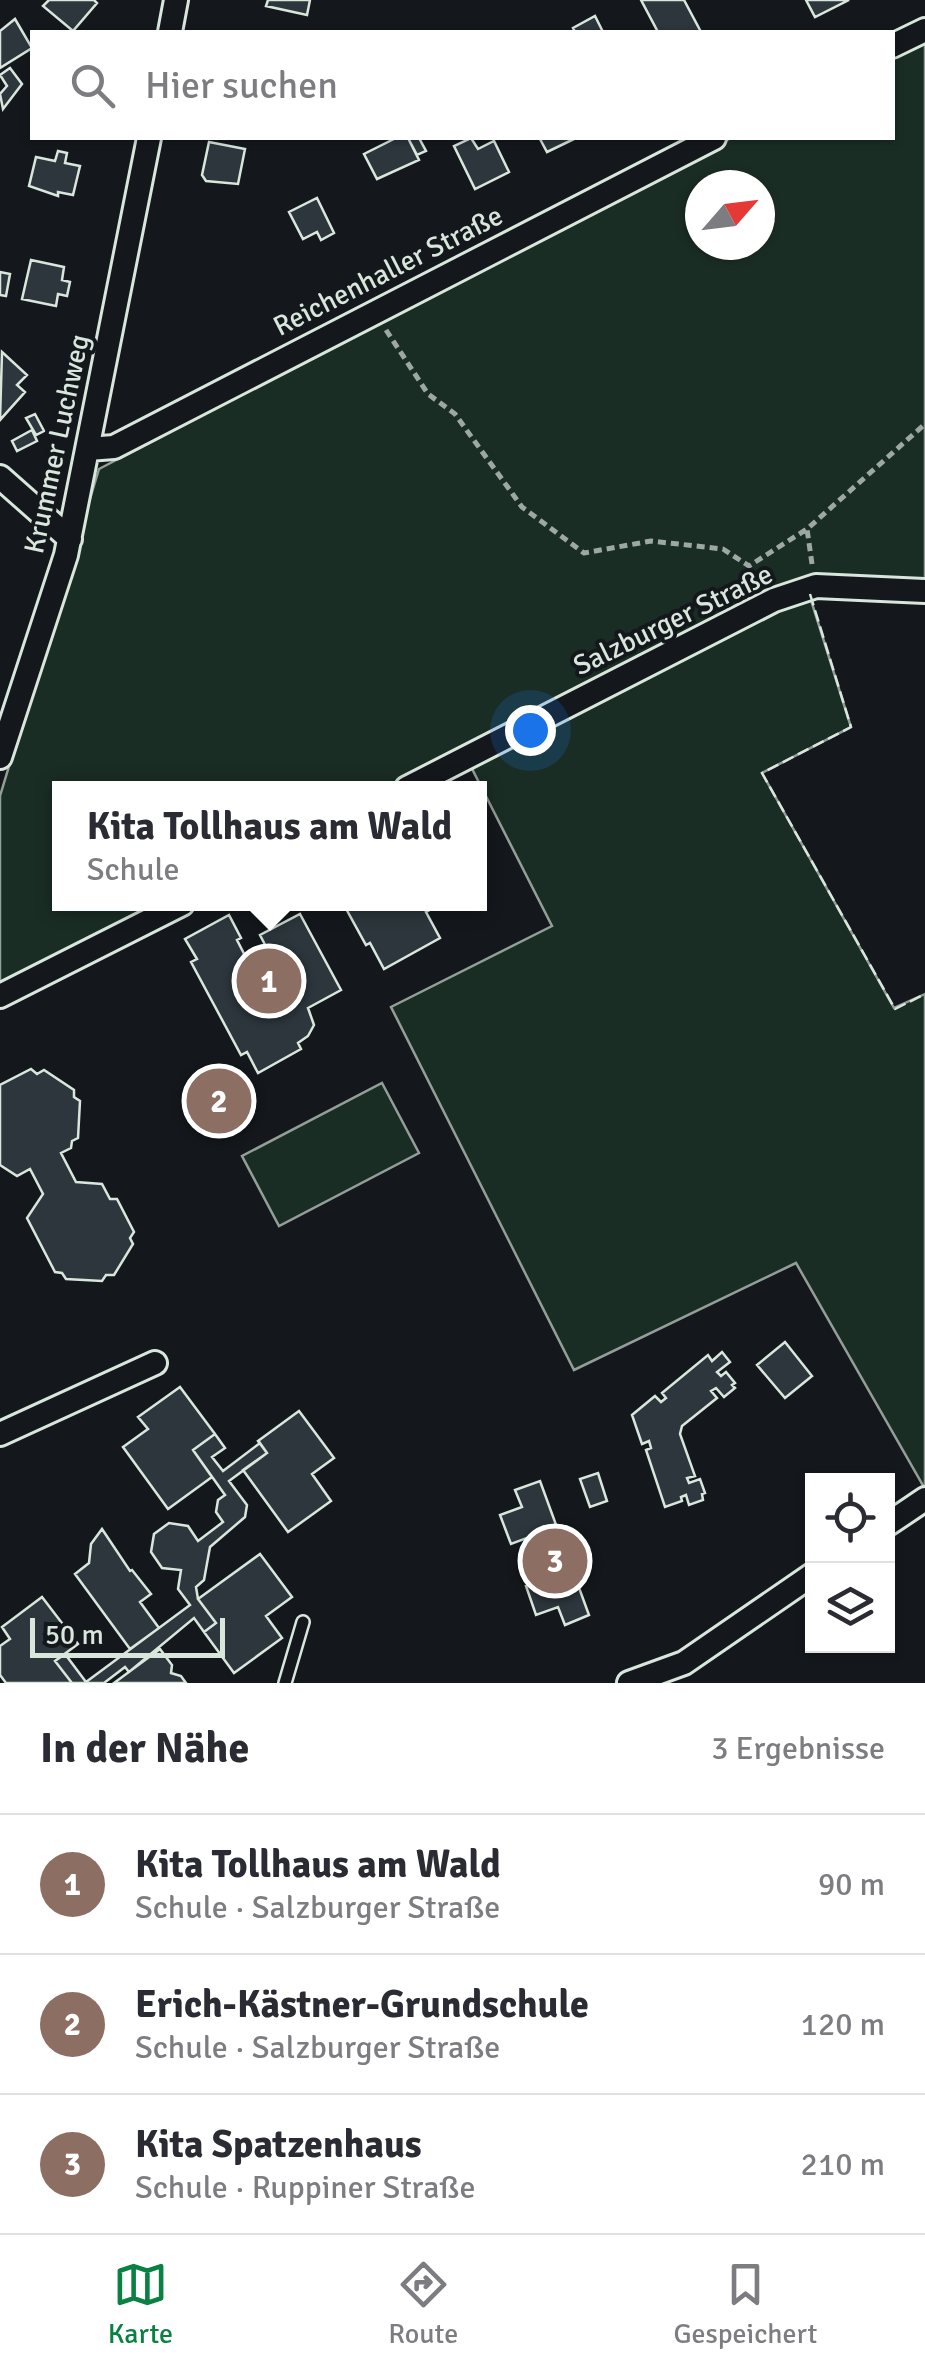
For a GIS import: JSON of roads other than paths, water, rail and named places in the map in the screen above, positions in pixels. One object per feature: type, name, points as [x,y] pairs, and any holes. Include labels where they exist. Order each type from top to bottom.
[{"type":"street","points":[[170,30],[176,0]]},
{"type":"street","points":[[895,45],[925,30]]},
{"type":"street","name":"Krummer Luchweg","points":[[0,757],[70,539],[149,140]]},
{"type":"street","name":"Reichenhaller Straße","points":[[88,449],[114,447],[710,140]]},
{"type":"street","points":[[0,477],[70,539]]},
{"type":"street","name":"Salzburger Straße","points":[[421,781],[774,600],[816,586],[925,591]]},
{"type":"street","points":[[0,996],[168,911]]},
{"type":"street","points":[[0,1434],[155,1363]]},
{"type":"street","points":[[895,1519],[925,1499]]},
{"type":"street","points":[[629,1683],[684,1663],[805,1581]]},
{"type":"lane","points":[[285,1683],[303,1622]]},
{"type":"place","name":"Kita Tollhaus am Wald","points":[[269,981]]},
{"type":"place","name":"Erich-Kästner-Grundschule","points":[[219,1101]]},
{"type":"place","name":"Kita Spatzenhaus","points":[[555,1561]]}]
